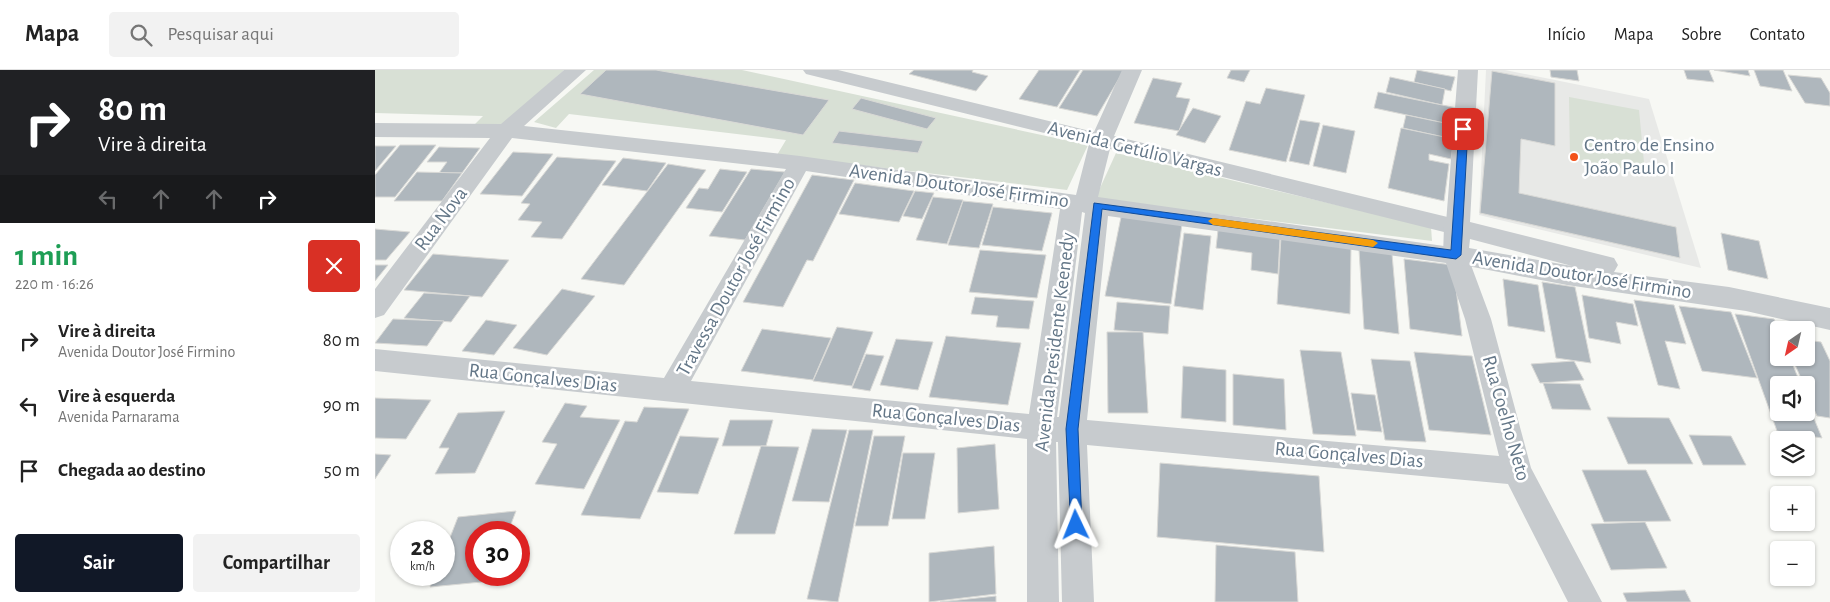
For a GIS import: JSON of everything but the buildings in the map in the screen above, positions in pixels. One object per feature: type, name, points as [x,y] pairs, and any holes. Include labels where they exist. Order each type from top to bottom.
[{"type":"street","name":"Rua Nova","points":[[375,308],[506,131],[576,70]]},
{"type":"street","name":"Avenida Getúlio Vargas","points":[[813,70],[1101,142],[1457,227]]},
{"type":"street","points":[[1085,204],[1101,142],[1132,70]]},
{"type":"street","points":[[1456,255],[1468,70]]},
{"type":"street","name":"Avenida Doutor José Firmino","points":[[375,130],[506,131],[800,163],[1456,255],[1567,275],[1748,301]]},
{"type":"street","name":"Travessa Doutor José Firmino","points":[[671,391],[800,163]]},
{"type":"street","name":"Avenida Presidente Keenedy","points":[[1043,602],[1041,428],[1085,204]]},
{"type":"street","name":"Avenida Presidente Keenedy","points":[[1078,602],[1072,429],[1085,204]]},
{"type":"street","name":"Avenida Doutor José Firmino","points":[[1457,227],[1748,301],[1830,319]]},
{"type":"street","name":"Rua Coelho Neto","points":[[1456,255],[1478,318],[1517,471],[1586,602]]},
{"type":"street","name":"Rua Gonçalves Dias","points":[[375,360],[1041,428],[1072,429],[1517,471]]},
{"type":"shaded area","points":[[375,70],[564,70],[502,126],[471,128],[483,116],[375,113]]},
{"type":"shaded area","points":[[594,70],[742,70],[1088,145],[1067,190],[777,155],[786,140],[569,114],[556,128],[534,122]]},
{"type":"shaded area","name":"Centro de Ensino João Paulo I","points":[[1486,70],[1505,70],[1649,99],[1701,268],[1479,215]]},
{"type":"shaded area","points":[[1569,97],[1639,110],[1645,173],[1570,158]]},
{"type":"shaded area","points":[[1116,153],[1431,227],[1432,241],[1095,199]]},
{"type":"slow traffic","points":[[1213,221],[1373,243]]},
{"type":"place","name":"Centro de Ensino João Paulo I","points":[[1574,157]]},
{"type":"route","points":[[1076,525],[1072,429],[1098,205],[1456,255],[1463,129]]}]
